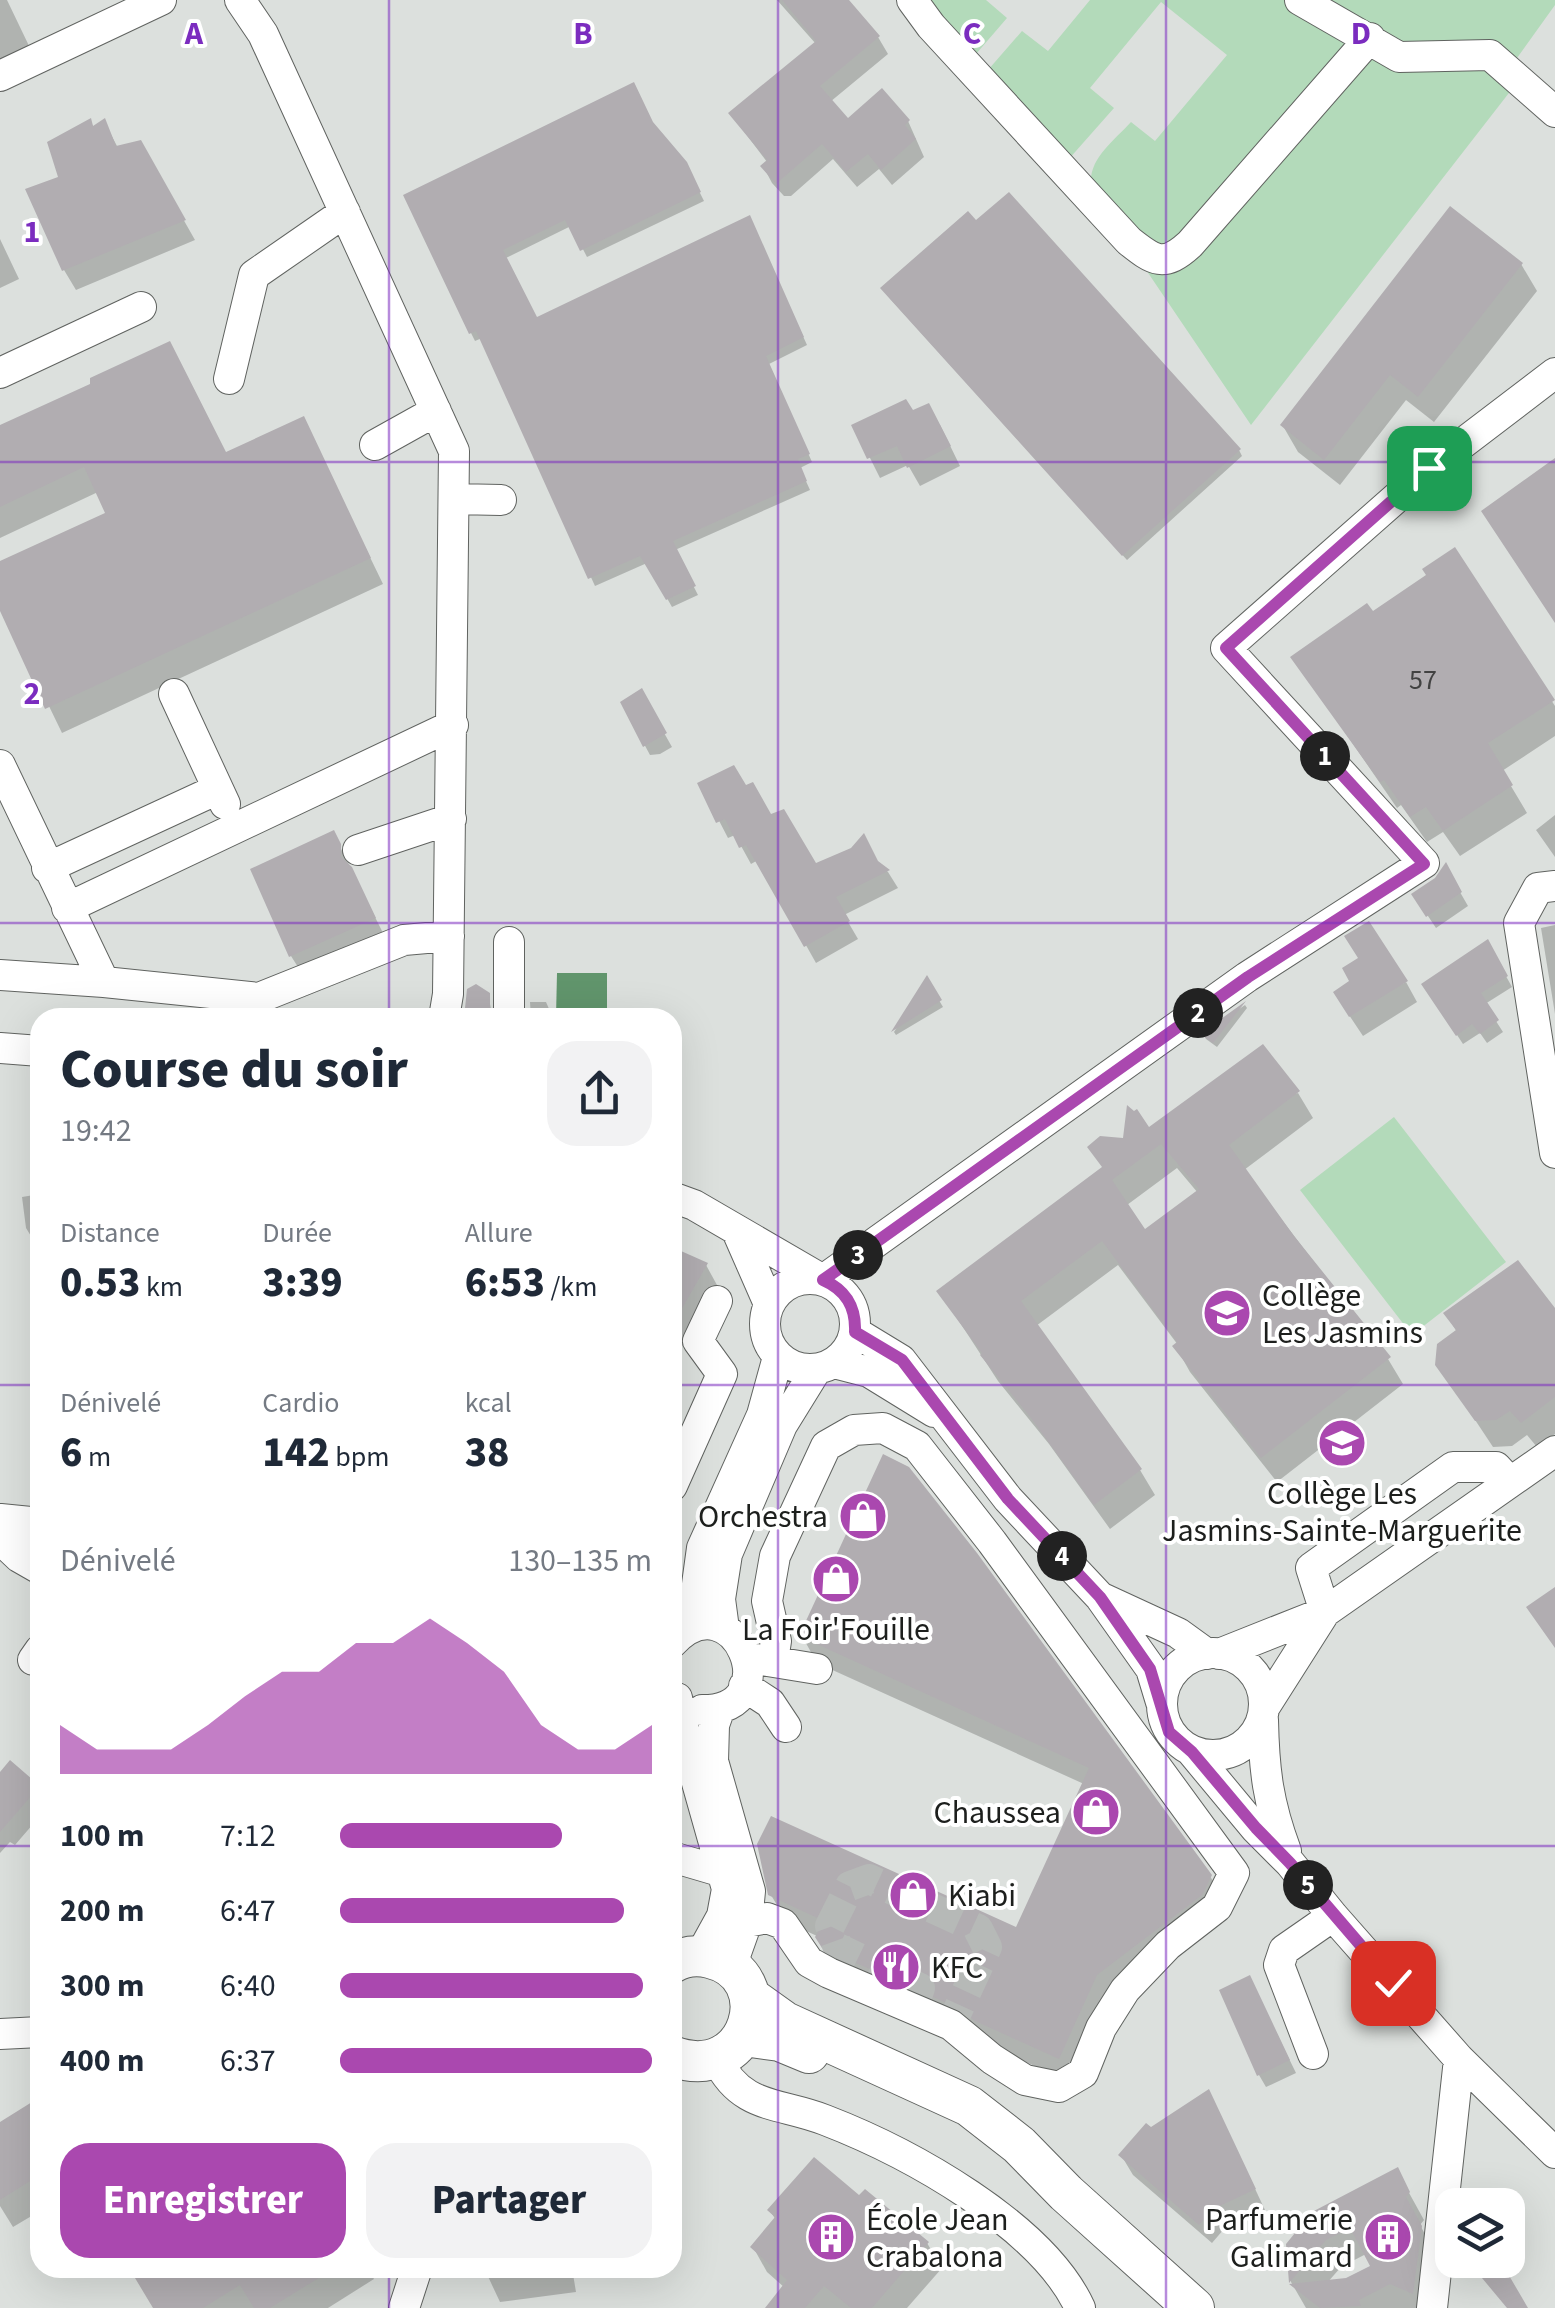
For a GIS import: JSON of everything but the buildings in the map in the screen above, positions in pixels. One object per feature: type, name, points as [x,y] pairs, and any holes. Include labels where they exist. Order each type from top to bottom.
[{"type":"main road","points":[[0,1524],[30,1527]]},
{"type":"main road","points":[[682,2059],[692,2062],[708,1987],[969,2106],[1019,2145],[1066,2193],[1195,2308]]},
{"type":"street","points":[[0,76],[161,0]]},
{"type":"street","points":[[240,0],[263,34],[454,451],[451,819],[445,1008]]},
{"type":"street","points":[[912,0],[1129,241],[1157,260],[1174,258],[1190,244],[1370,38]]},
{"type":"street","points":[[1300,0],[1398,57],[1490,56],[1555,112]]},
{"type":"street","points":[[228,379],[254,275],[345,212]]},
{"type":"street","points":[[0,372],[141,307]]},
{"type":"street","points":[[769,1304],[778,1291],[792,1283],[823,1280],[1248,977],[1424,864],[1226,648],[1429,468],[1555,373]]},
{"type":"street","points":[[375,445],[436,411]]},
{"type":"street","points":[[454,499],[501,500]]},
{"type":"street","points":[[47,868],[224,802],[174,694]]},
{"type":"street","points":[[67,908],[452,725]]},
{"type":"street","points":[[0,765],[104,982]]},
{"type":"street","points":[[358,850],[451,819]]},
{"type":"street","points":[[1555,886],[1538,888],[1519,923],[1555,1153]]},
{"type":"street","points":[[0,975],[259,998],[404,940],[449,936]]},
{"type":"street","points":[[509,942],[509,1008]]},
{"type":"street","points":[[0,1048],[30,1050]]},
{"type":"street","points":[[682,1201],[845,1294],[856,1319],[855,1332],[844,1356],[825,1366],[782,1426],[727,1554],[720,1599],[724,1629]]},
{"type":"street","points":[[738,1231],[769,1304],[766,1334],[778,1357],[792,1366],[869,1372],[945,1419]]},
{"type":"street","points":[[686,1423],[722,1374],[698,1341],[717,1301]]},
{"type":"street","points":[[855,1332],[902,1360],[1008,1499],[1100,1597],[1150,1669],[1169,1732],[1192,1752],[1459,2059],[1550,2138]]},
{"type":"street","points":[[682,1623],[702,1548],[762,1415],[778,1357]]},
{"type":"street","points":[[682,1700],[697,1710],[730,1703],[776,1641],[767,1601],[775,1556],[826,1446],[854,1430],[883,1428],[916,1446],[928,1460],[1234,1873],[1217,1907],[1168,1945],[1125,1990],[1101,2028],[1084,2072],[1059,2087],[1026,2080],[952,2025],[829,1974],[796,1948],[783,1924],[767,1918],[747,1922]]},
{"type":"street","points":[[1161,1702],[1164,1688],[1181,1664],[1325,1612],[1555,1452]]},
{"type":"street","points":[[1192,1752],[1223,1755],[1250,1739],[1325,1612],[1311,1568],[1454,1468],[1496,1467],[1510,1482]]},
{"type":"street","points":[[0,1539],[18,1558],[30,1564]]},
{"type":"street","points":[[1100,1597],[1213,1654],[1234,1658],[1257,1678],[1264,1714],[1264,1779],[1290,1863]]},
{"type":"street","points":[[682,1633],[714,1626],[737,1638],[786,1727]]},
{"type":"street","points":[[755,1668],[817,1668]]},
{"type":"street","points":[[708,1987],[747,1922],[750,1890],[713,1761],[714,1726],[720,1708]]},
{"type":"street","points":[[682,1723],[728,1888],[708,1987],[725,2075],[740,2092],[763,2103],[822,2118],[890,2148],[1005,2220],[1042,2255],[1080,2308]]},
{"type":"street","points":[[682,1848],[708,1823]]},
{"type":"street","points":[[682,1860],[723,1872]]},
{"type":"street","points":[[1313,2054],[1279,1964],[1284,1950],[1333,1916]]},
{"type":"street","points":[[0,2034],[30,2032]]},
{"type":"street","points":[[1432,2308],[1459,2059]]},
{"type":"street","points":[[404,2308],[414,2278]]},
{"type":"shaded area","points":[[924,0],[986,0],[1007,18],[976,54]]},
{"type":"shaded area","points":[[1090,0],[1555,0],[1555,5],[1517,58],[1512,89],[1251,425],[1092,190],[1091,180],[1102,153],[1131,122],[1155,141],[1227,55],[1161,2],[1090,88],[1114,108],[1068,160],[988,70],[1022,31],[1048,51]]},
{"type":"shaded area","points":[[557,973],[607,973],[607,1008],[556,1008]]},
{"type":"shaded area","points":[[1394,1117],[1506,1262],[1412,1335],[1300,1190]]},
{"type":"tunnel","points":[[913,2008],[920,1988],[838,1948],[830,1926],[850,1886],[869,1879],[978,1929],[987,1947],[951,2025]]},
{"type":"place","name":"Collège Les Jasmins","points":[[1227,1313]]},
{"type":"place","name":"Collège Les Jasmins-Sainte-Marguerite","points":[[1342,1443]]},
{"type":"place","name":"Orchestra","points":[[863,1516]]},
{"type":"place","name":"La Foir'Fouille","points":[[836,1579]]},
{"type":"place","name":"Chaussea","points":[[1096,1812]]},
{"type":"place","name":"Kiabi","points":[[913,1895]]},
{"type":"place","name":"KFC","points":[[896,1967]]},
{"type":"place","name":"École Jean Crabalona","points":[[831,2237]]},
{"type":"place","name":"Parfumerie Galimard","points":[[1388,2237]]},
{"type":"route","points":[[1393,1983],[1192,1752],[1169,1732],[1150,1669],[1100,1597],[1008,1499],[902,1360],[855,1332],[856,1319],[845,1294],[823,1280],[1248,977],[1424,864],[1226,648],[1429,468]]}]
